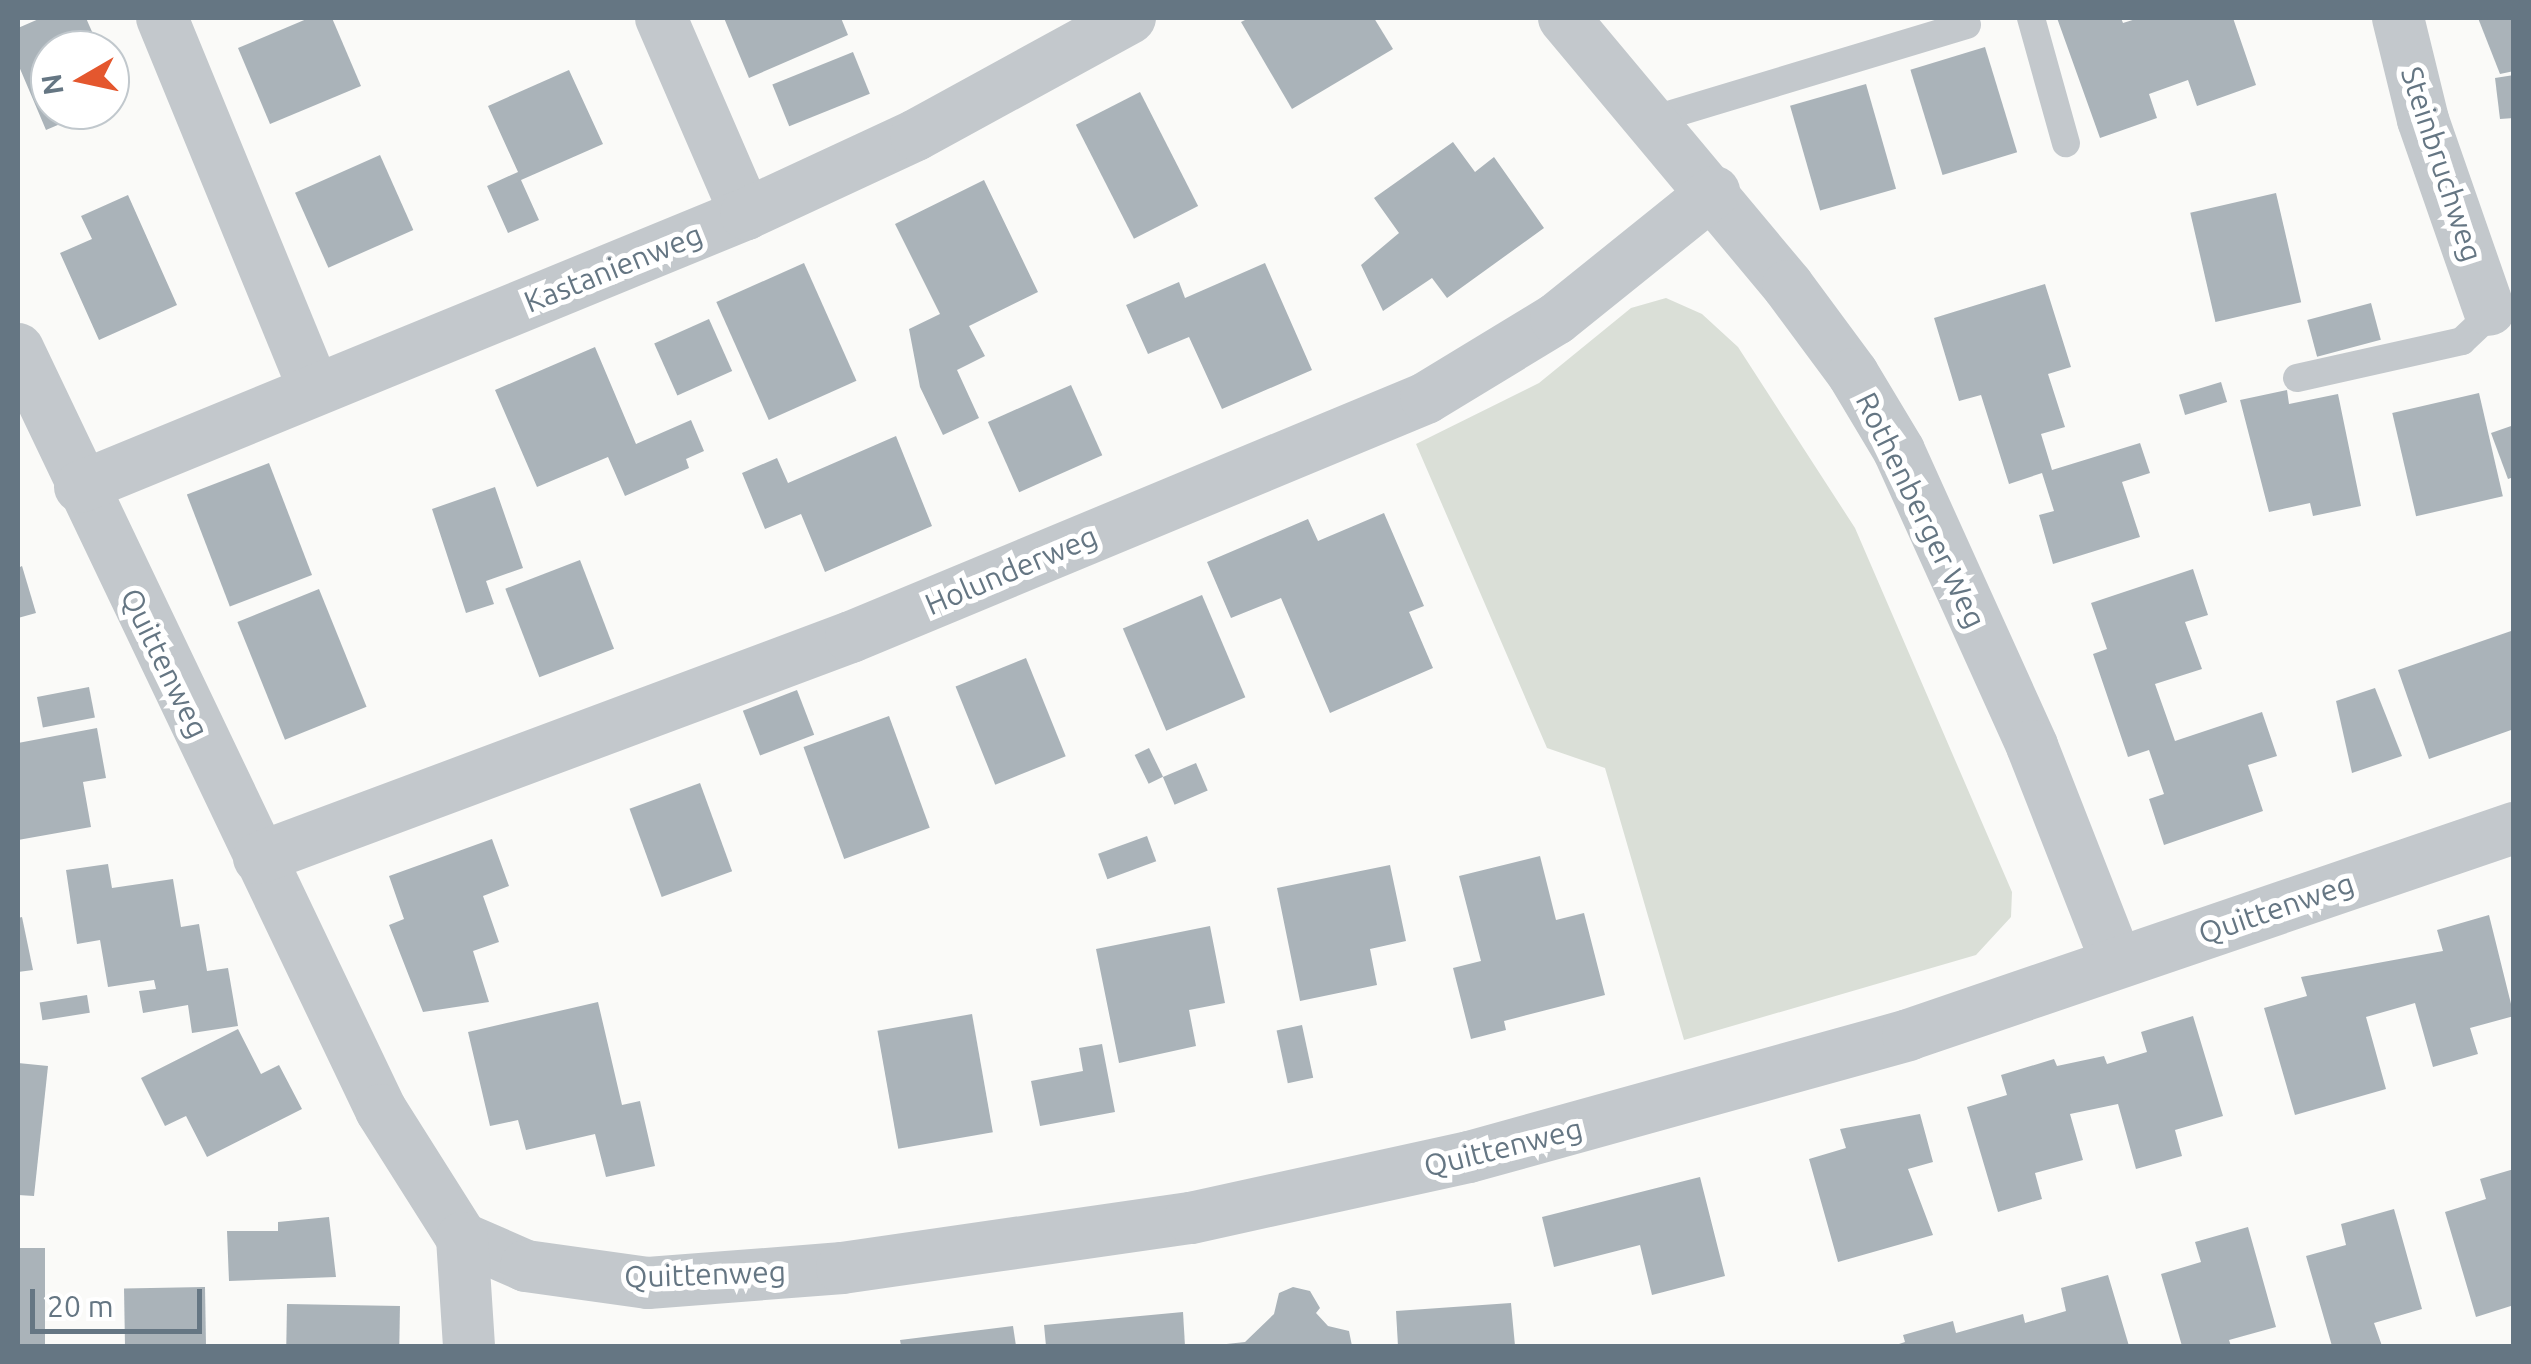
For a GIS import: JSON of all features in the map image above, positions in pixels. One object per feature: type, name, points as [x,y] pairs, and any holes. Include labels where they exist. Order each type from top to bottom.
[{"type":"street","points":[[162,18],[314,388]]},
{"type":"street","points":[[661,18],[746,214]]},
{"type":"street","name":"Kastanienweg","points":[[80,487],[746,214],[916,135],[1130,18]]},
{"type":"street","name":"Rothenberger Weg","points":[[1564,18],[1714,192],[1853,374],[1898,451],[2032,746],[2116,960]]},
{"type":"street","name":"Steinbruchweg","points":[[2398,18],[2423,120],[2501,308]]},
{"type":"street","name":"Holunderweg","points":[[259,858],[852,636],[1426,398],[1556,319],[1714,192]]},
{"type":"street","name":"Quittenweg","points":[[18,349],[80,487],[381,1110],[462,1238],[468,1346]]},
{"type":"street","name":"Quittenweg","points":[[462,1238],[526,1266],[648,1282],[842,1268],[1192,1218],[1469,1157],[1908,1035],[2116,960],[2514,828]]},
{"type":"lane","points":[[2031,18],[2066,143]]},
{"type":"lane","points":[[1652,120],[1967,25]]},
{"type":"lane","points":[[2297,378],[2462,342],[2501,308]]},
{"type":"shaded area","points":[[1666,298],[1702,314],[1738,347],[1855,528],[2012,892],[2011,917],[1976,955],[1684,1040],[1605,768],[1547,748],[1416,444],[1539,383],[1631,308]]},
{"type":"building","points":[[41,18],[86,18],[91,30],[30,30],[30,92],[18,64],[18,28]]},
{"type":"building","points":[[309,18],[332,18],[361,86],[270,124],[238,48]]},
{"type":"building","points":[[724,18],[841,18],[848,35],[749,78]]},
{"type":"building","points":[[1249,18],[1374,18],[1393,49],[1292,109],[1241,22]]},
{"type":"building","points":[[2057,18],[2121,18],[2123,23],[2139,18],[2233,18],[2256,85],[2197,106],[2188,80],[2149,94],[2157,118],[2100,138]]},
{"type":"building","points":[[2478,18],[2514,18],[2514,71],[2500,74]]},
{"type":"building","points":[[1985,47],[2017,152],[1943,175],[1910,70]]},
{"type":"building","points":[[853,52],[870,94],[789,126],[772,85]]},
{"type":"building","points":[[569,70],[603,144],[521,180],[539,220],[508,233],[487,186],[518,172],[488,106]]},
{"type":"building","points":[[2514,75],[2514,118],[2500,119],[2495,78]]},
{"type":"building","points":[[1866,84],[1896,189],[1820,211],[1790,106]]},
{"type":"building","points":[[1140,92],[1198,206],[1134,239],[1076,125]]},
{"type":"building","points":[[1453,142],[1475,172],[1494,157],[1544,228],[1447,298],[1432,278],[1383,311],[1361,265],[1399,233],[1374,198]]},
{"type":"building","points":[[380,155],[413,230],[328,268],[295,193]]},
{"type":"building","points":[[984,180],[1038,292],[969,326],[985,356],[957,370],[979,418],[943,435],[920,387],[909,329],[940,314],[895,224]]},
{"type":"building","points":[[2276,193],[2301,302],[2215,322],[2190,213]]},
{"type":"building","points":[[128,195],[177,305],[99,340],[60,253],[92,239],[81,216]]},
{"type":"building","points":[[804,263],[856,381],[769,420],[716,302]]},
{"type":"building","points":[[1265,263],[1312,370],[1222,409],[1189,337],[1148,354],[1126,305],[1179,282],[1185,298]]},
{"type":"building","points":[[2045,284],[2071,367],[2048,374],[2065,427],[2041,434],[2052,470],[2140,443],[2150,473],[2122,482],[2140,537],[2053,564],[2039,515],[2054,511],[2042,473],[2009,484],[1981,395],[1959,401],[1934,318]]},
{"type":"building","points":[[2371,303],[2381,340],[2317,357],[2307,320]]},
{"type":"building","points":[[709,319],[732,371],[677,395],[654,343]]},
{"type":"building","points":[[595,347],[636,444],[691,420],[704,451],[686,459],[689,468],[625,496],[608,457],[537,487],[495,390]]},
{"type":"building","points":[[2221,382],[2227,402],[2185,415],[2179,395]]},
{"type":"building","points":[[1071,385],[1102,455],[1019,492],[988,422]]},
{"type":"building","points":[[2287,390],[2289,404],[2338,394],[2361,506],[2313,516],[2310,503],[2269,512],[2240,400]]},
{"type":"building","points":[[2479,393],[2503,496],[2416,516],[2392,413]]},
{"type":"building","points":[[2514,425],[2514,477],[2508,479],[2491,433]]},
{"type":"building","points":[[896,436],[932,526],[825,572],[801,514],[765,529],[742,473],[777,458],[788,483]]},
{"type":"building","points":[[269,463],[312,575],[230,607],[187,495]]},
{"type":"building","points":[[495,487],[523,568],[486,581],[494,604],[466,613],[432,509]]},
{"type":"building","points":[[1384,513],[1424,606],[1409,612],[1433,668],[1330,713],[1281,598],[1231,618],[1207,562],[1308,519],[1318,541]]},
{"type":"building","points":[[580,560],[614,649],[539,677],[505,589]]},
{"type":"building","points":[[22,566],[36,613],[18,618],[18,568]]},
{"type":"building","points":[[2193,569],[2208,615],[2185,622],[2202,669],[2155,684],[2175,741],[2262,712],[2277,756],[2248,765],[2263,811],[2164,845],[2149,799],[2164,794],[2149,750],[2128,757],[2093,654],[2107,649],[2091,603]]},
{"type":"building","points":[[319,589],[367,707],[285,740],[237,622]]},
{"type":"building","points":[[1202,595],[1245,697],[1166,731],[1123,629]]},
{"type":"building","points":[[2514,630],[2514,729],[2429,759],[2398,670]]},
{"type":"building","points":[[1026,658],[1066,756],[995,785],[956,686]]},
{"type":"building","points":[[89,687],[95,717],[43,728],[37,697]]},
{"type":"building","points":[[2375,688],[2402,756],[2352,773],[2336,701]]},
{"type":"building","points":[[797,690],[814,735],[760,756],[743,711]]},
{"type":"building","points":[[889,716],[930,828],[844,859],[803,747]]},
{"type":"building","points":[[97,728],[106,778],[83,782],[91,827],[18,840],[18,743]]},
{"type":"building","points":[[1149,748],[1163,777],[1149,784],[1135,755]]},
{"type":"building","points":[[1196,763],[1208,791],[1175,805],[1163,777]]},
{"type":"building","points":[[700,783],[732,871],[662,897],[630,809]]},
{"type":"building","points":[[1147,836],[1156,861],[1107,879],[1098,854]]},
{"type":"building","points":[[492,839],[509,886],[483,896],[499,942],[473,951],[489,1002],[423,1012],[389,925],[404,919],[389,876]]},
{"type":"building","points":[[1540,856],[1556,920],[1584,913],[1605,995],[1504,1021],[1506,1030],[1471,1039],[1453,968],[1481,961],[1459,876]]},
{"type":"building","points":[[108,864],[112,888],[173,879],[181,927],[199,924],[207,971],[228,968],[238,1026],[192,1033],[188,1005],[143,1013],[139,991],[156,989],[154,980],[108,987],[100,940],[77,944],[66,870]]},
{"type":"building","points":[[1390,865],[1406,941],[1370,949],[1377,985],[1300,1001],[1277,888]]},
{"type":"building","points":[[2489,915],[2514,1016],[2470,1028],[2478,1054],[2433,1067],[2415,1003],[2366,1017],[2386,1089],[2295,1115],[2264,1008],[2307,996],[2301,977],[2443,951],[2437,930]]},
{"type":"building","points":[[22,917],[33,970],[18,972],[18,918]]},
{"type":"building","points":[[1210,926],[1225,1003],[1189,1010],[1196,1046],[1119,1063],[1096,949]]},
{"type":"building","points":[[87,995],[90,1013],[42,1020],[40,1003]]},
{"type":"building","points":[[598,1002],[622,1105],[640,1101],[655,1166],[606,1177],[595,1134],[526,1150],[518,1120],[490,1126],[468,1032]]},
{"type":"building","points":[[972,1014],[993,1132],[898,1149],[877,1031]]},
{"type":"building","points":[[2193,1016],[2223,1116],[2175,1130],[2182,1156],[2136,1169],[2118,1104],[2070,1114],[2083,1160],[2035,1173],[2042,1199],[1998,1212],[1967,1107],[2007,1095],[2001,1075],[2054,1059],[2057,1066],[2104,1056],[2107,1064],[2147,1052],[2141,1032]]},
{"type":"building","points":[[1302,1025],[1313,1078],[1288,1083],[1277,1030]]},
{"type":"building","points":[[238,1029],[261,1074],[279,1065],[302,1109],[207,1157],[186,1116],[165,1126],[141,1078]]},
{"type":"building","points":[[1102,1044],[1115,1112],[1040,1126],[1031,1081],[1083,1071],[1079,1048]]},
{"type":"building","points":[[18,1063],[48,1066],[34,1196],[18,1195]]},
{"type":"building","points":[[1920,1114],[1933,1162],[1908,1169],[1933,1235],[1838,1262],[1809,1159],[1846,1148],[1840,1129]]},
{"type":"building","points":[[2514,1169],[2514,1305],[2476,1317],[2445,1212],[2486,1199],[2480,1179]]},
{"type":"building","points":[[1700,1177],[1725,1276],[1652,1295],[1640,1245],[1554,1267],[1542,1217]]},
{"type":"building","points":[[2394,1209],[2422,1309],[2374,1323],[2382,1346],[2332,1346],[2306,1256],[2346,1245],[2341,1224]]},
{"type":"building","points":[[329,1217],[336,1277],[229,1281],[227,1231],[278,1231],[278,1222]]},
{"type":"building","points":[[2248,1227],[2276,1327],[2229,1340],[2231,1346],[2182,1346],[2161,1274],[2201,1262],[2195,1242]]},
{"type":"building","points":[[18,1248],[45,1248],[45,1346],[18,1346]]},
{"type":"building","points":[[2108,1275],[2129,1346],[1893,1346],[1905,1342],[1903,1335],[1953,1321],[1956,1333],[2023,1314],[2025,1323],[2066,1311],[2061,1288]]},
{"type":"building","points":[[205,1287],[206,1346],[125,1346],[124,1288]]},
{"type":"building","points":[[1293,1287],[1310,1291],[1320,1308],[1316,1313],[1328,1326],[1349,1331],[1352,1346],[1208,1346],[1245,1342],[1274,1314],[1279,1293]]},
{"type":"building","points":[[1511,1303],[1515,1346],[1398,1346],[1396,1311]]},
{"type":"building","points":[[287,1304],[400,1306],[399,1346],[286,1346]]},
{"type":"building","points":[[1183,1312],[1185,1346],[1046,1346],[1044,1325]]},
{"type":"building","points":[[1013,1326],[1016,1346],[901,1346],[900,1340]]}]
